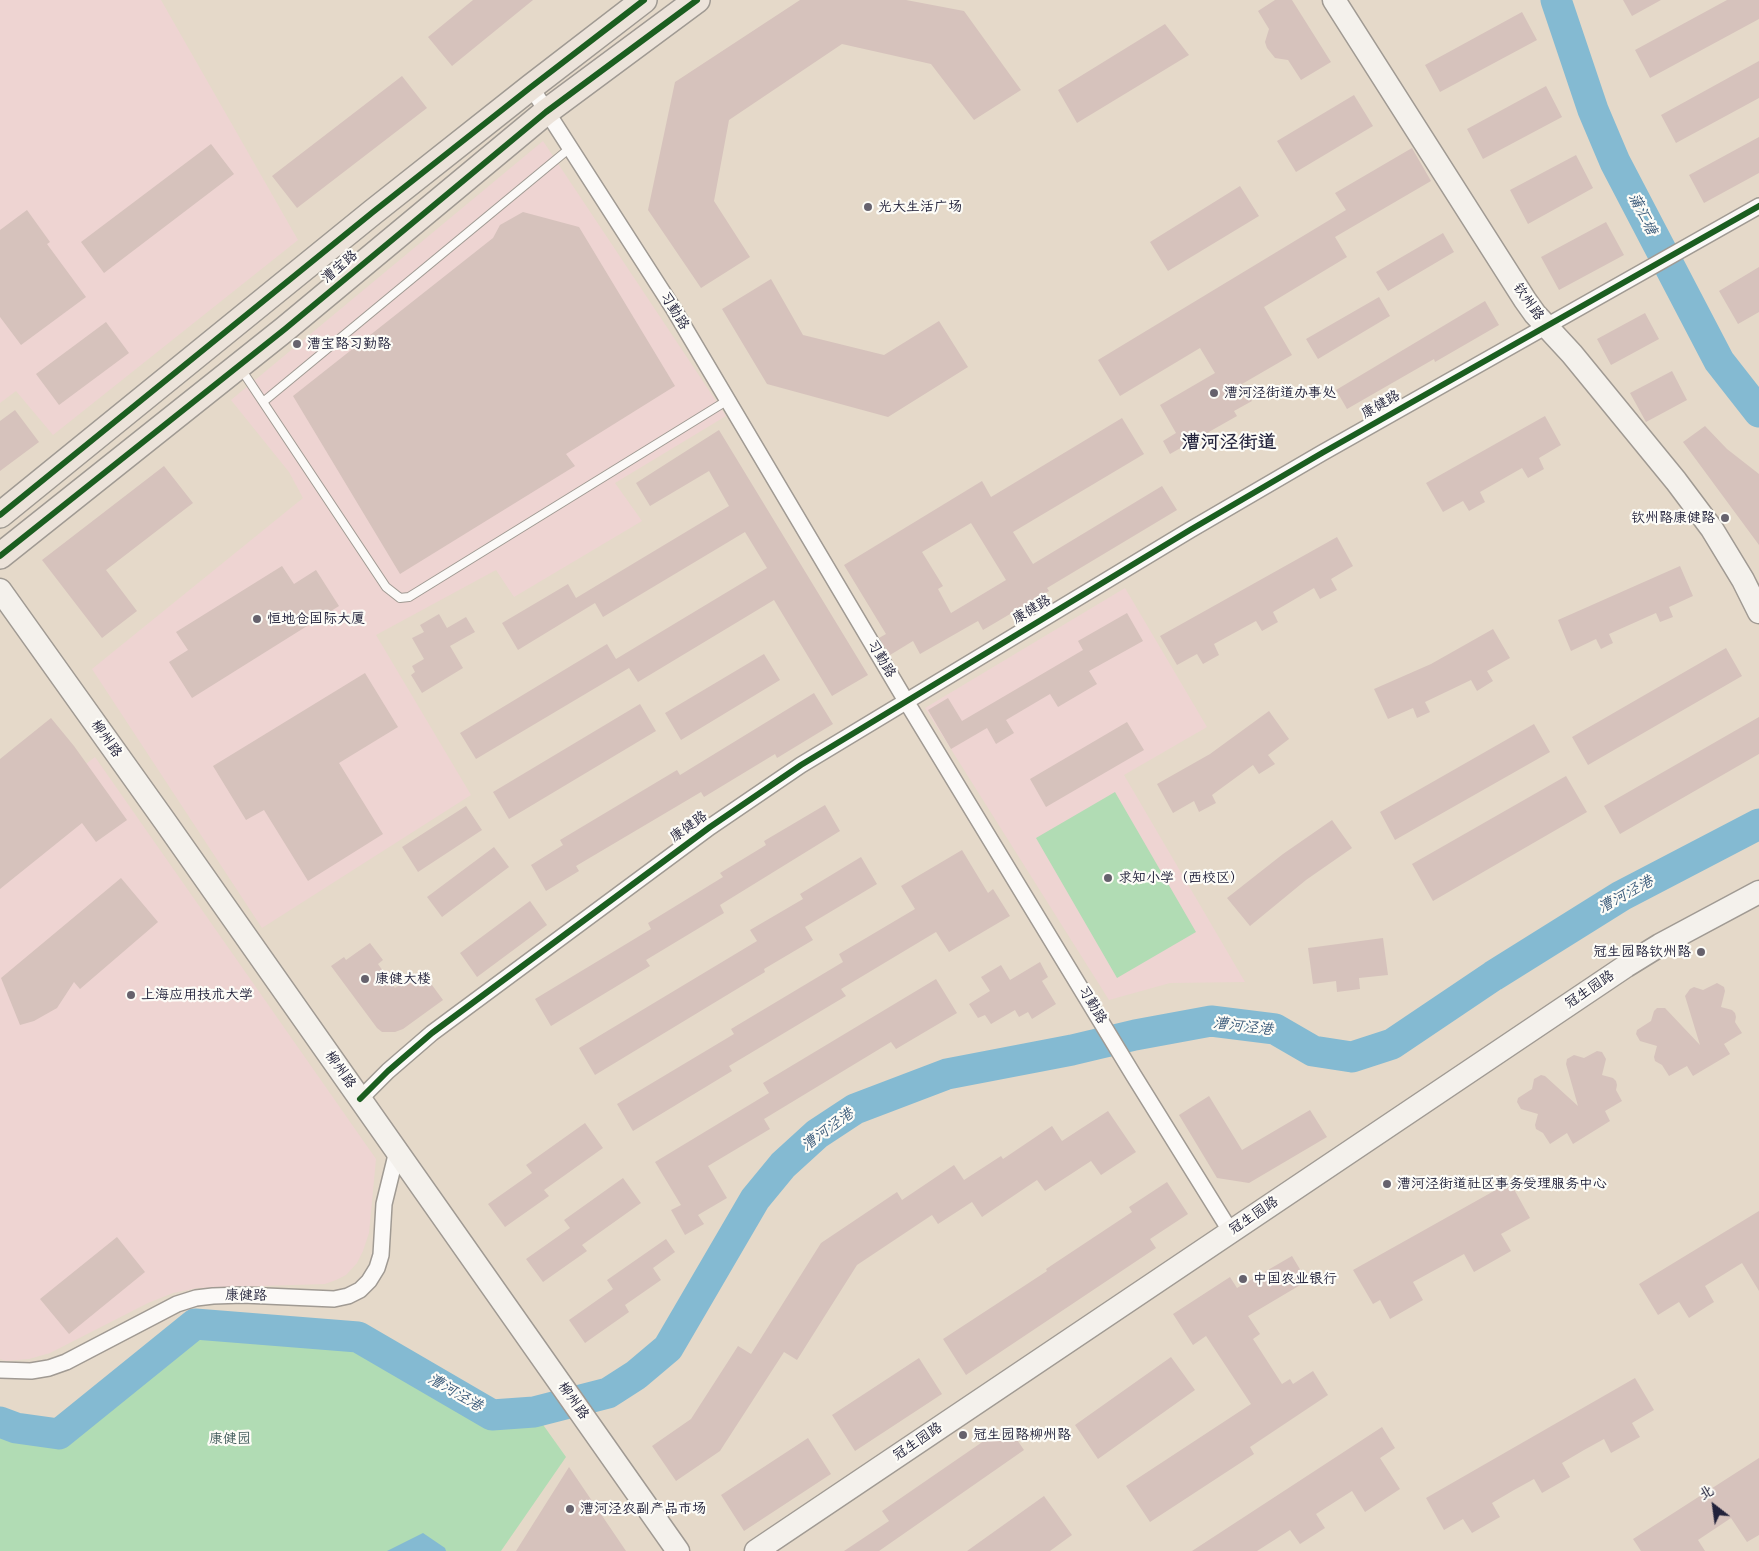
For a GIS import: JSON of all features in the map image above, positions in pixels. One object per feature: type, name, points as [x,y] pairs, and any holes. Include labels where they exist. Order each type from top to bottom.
[{"type":"main road","name":"漕宝路","points":[[0,515],[531,86],[644,0]]},
{"type":"main road","name":"漕宝路","points":[[0,556],[292,323],[546,112],[697,0]]},
{"type":"street","name":"钦州路","points":[[1334,0],[1525,300],[1572,354],[1688,497],[1712,529],[1743,580],[1759,612]]},
{"type":"street","name":"习勤路","points":[[531,86],[625,232],[728,400],[906,701],[1231,1232]]},
{"type":"street","name":"康健路","points":[[360,1099],[388,1071],[432,1033],[710,827],[801,765],[1190,530],[1759,206]]},
{"type":"street","name":"柳州路","points":[[0,590],[678,1551]]},
{"type":"street","name":"冠生园路","points":[[756,1551],[1626,966],[1660,945],[1759,892]]},
{"type":"street","name":"康健路","points":[[0,1370],[31,1371],[49,1368],[66,1362],[177,1304],[196,1298],[244,1295],[334,1299],[348,1296],[360,1290],[369,1281],[377,1268],[381,1255],[384,1204],[397,1151]]},
{"type":"lane","points":[[263,402],[570,148]]},
{"type":"lane","points":[[239,366],[386,587],[400,598],[409,597],[728,400]]},
{"type":"shaded area","points":[[0,0],[161,0],[298,240],[53,435],[16,391],[0,403]]},
{"type":"shaded area","points":[[543,141],[726,416],[615,483],[642,521],[514,597],[496,570],[376,635],[471,795],[262,928],[92,669],[303,498],[289,472],[231,400]]},
{"type":"shaded area","name":"求知小学（西校区）","points":[[1125,588],[1207,727],[1124,775],[1245,982],[1170,983],[1109,1000],[925,708]]},
{"type":"shaded area","name":"上海应用技术大学","points":[[95,757],[376,1159],[369,1233],[357,1263],[346,1275],[325,1284],[198,1288],[173,1293],[148,1303],[50,1353],[29,1359],[6,1361],[0,1359],[0,831]]},
{"type":"green space","points":[[1115,792],[1196,932],[1117,978],[1036,838]]},
{"type":"green space","name":"康健园","points":[[195,1324],[358,1337],[492,1415],[534,1412],[566,1457],[501,1551],[0,1551],[0,1422],[16,1428],[59,1433]]},
{"type":"water","points":[[423,1533],[445,1548],[446,1551],[387,1551]]},
{"type":"building","points":[[473,0],[533,0],[452,66],[428,37]]},
{"type":"building","points":[[800,0],[906,0],[964,11],[1021,90],[974,120],[931,64],[842,44],[729,120],[714,201],[750,257],[701,288],[648,210],[675,82]]},
{"type":"building","points":[[1275,0],[1292,0],[1331,62],[1301,80],[1288,60],[1275,58],[1265,42],[1269,29],[1258,11]]},
{"type":"building","points":[[1623,0],[1661,0],[1632,16]]},
{"type":"building","points":[[1727,0],[1759,0],[1759,19],[1650,78],[1635,50]]},
{"type":"building","points":[[1522,12],[1537,40],[1440,92],[1425,65]]},
{"type":"building","points":[[1165,24],[1189,55],[1077,123],[1058,90]]},
{"type":"building","points":[[1759,61],[1759,98],[1676,143],[1661,115]]},
{"type":"building","points":[[402,76],[427,108],[297,208],[272,176]]},
{"type":"building","points":[[1546,86],[1562,117],[1483,159],[1467,129]]},
{"type":"building","points":[[1354,95],[1373,126],[1296,172],[1277,141]]},
{"type":"building","points":[[1759,137],[1759,173],[1704,203],[1689,175]]},
{"type":"building","points":[[211,144],[234,174],[104,273],[81,242]]},
{"type":"building","points":[[1412,148],[1431,181],[1335,237],[1347,257],[1264,307],[1292,355],[1242,384],[1252,401],[1234,411],[1237,416],[1170,454],[1163,441],[1176,433],[1160,405],[1215,373],[1200,348],[1120,396],[1098,360],[1346,210],[1335,193]]},
{"type":"building","points":[[1576,155],[1593,188],[1528,224],[1510,190]]},
{"type":"building","points":[[1240,186],[1259,216],[1168,271],[1150,242]]},
{"type":"building","points":[[27,210],[50,242],[47,244],[86,297],[21,345],[0,317],[0,230]]},
{"type":"building","points":[[523,212],[579,227],[675,386],[566,454],[575,466],[400,574],[293,396],[493,238],[500,225]]},
{"type":"building","points":[[1606,222],[1624,255],[1559,290],[1541,257]]},
{"type":"building","points":[[1443,233],[1454,252],[1388,291],[1376,272]]},
{"type":"building","points":[[1759,267],[1759,312],[1738,324],[1719,291]]},
{"type":"building","points":[[771,279],[803,335],[884,355],[939,321],[968,367],[888,417],[767,384],[722,309]]},
{"type":"building","points":[[1379,297],[1390,316],[1318,359],[1306,339]]},
{"type":"building","points":[[1485,301],[1499,325],[1435,362],[1434,359],[1347,409],[1336,390]]},
{"type":"building","points":[[1645,313],[1659,339],[1611,365],[1597,339]]},
{"type":"building","points":[[106,322],[129,353],[59,405],[36,374]]},
{"type":"building","points":[[1672,371],[1687,400],[1646,422],[1630,393]]},
{"type":"building","points":[[15,410],[39,442],[0,471],[0,421]]},
{"type":"building","points":[[1545,416],[1561,445],[1539,458],[1544,469],[1528,478],[1522,468],[1480,492],[1485,502],[1469,511],[1463,501],[1443,512],[1426,483]]},
{"type":"building","points":[[1122,418],[1144,454],[1013,532],[1033,564],[1162,486],[1177,510],[1047,588],[1049,591],[983,630],[978,621],[920,654],[913,641],[890,655],[879,638],[886,634],[844,565],[982,481],[991,497]],"holes":[[[971,523],[1006,580],[951,613],[938,589],[943,586],[922,552]]]},
{"type":"building","points":[[1705,426],[1727,449],[1759,474],[1759,545],[1683,442]]},
{"type":"building","points":[[719,430],[868,675],[832,696],[774,600],[638,682],[629,668],[476,759],[460,733],[607,644],[616,659],[767,568],[745,532],[603,617],[595,603],[518,650],[502,623],[568,584],[576,598],[729,506],[709,471],[650,506],[636,483]]},
{"type":"building","points":[[164,466],[193,503],[106,570],[137,611],[102,638],[42,560]]},
{"type":"building","points":[[1337,537],[1353,566],[1331,579],[1337,590],[1320,599],[1314,588],[1273,612],[1278,622],[1262,631],[1256,621],[1214,644],[1219,655],[1203,664],[1197,654],[1177,665],[1160,636]]},
{"type":"building","name":"恒地仓国际大厦","points":[[282,566],[294,584],[316,570],[339,606],[192,698],[169,662],[188,650],[176,632]]},
{"type":"building","points":[[1680,566],[1693,596],[1669,607],[1673,617],[1660,622],[1656,613],[1609,634],[1613,643],[1601,649],[1596,639],[1571,651],[1558,620]]},
{"type":"building","points":[[1127,613],[1143,641],[1089,671],[1097,684],[1058,707],[1050,694],[1006,720],[1014,733],[996,744],[987,728],[951,749],[928,710],[948,698],[962,721],[1083,650],[1078,641]]},
{"type":"building","points":[[439,614],[447,628],[466,617],[475,632],[450,646],[463,668],[422,693],[411,675],[415,672],[412,666],[424,659],[412,638],[424,632],[420,625]]},
{"type":"building","points":[[1493,629],[1510,658],[1487,671],[1493,681],[1477,691],[1471,680],[1425,702],[1430,712],[1417,718],[1413,708],[1388,719],[1374,689],[1431,664]]},
{"type":"building","points":[[1726,648],[1742,676],[1588,765],[1572,737]]},
{"type":"building","points":[[764,654],[780,680],[681,740],[665,713]]},
{"type":"building","points":[[365,673],[398,727],[339,763],[383,834],[308,881],[264,810],[246,820],[213,766]]},
{"type":"building","points":[[814,693],[833,724],[777,758],[775,754],[704,797],[701,792],[576,866],[579,871],[546,891],[531,865],[563,845],[560,840],[677,770],[680,775]]},
{"type":"building","points":[[640,704],[656,731],[509,819],[493,792]]},
{"type":"building","points":[[1269,711],[1289,739],[1268,755],[1275,764],[1259,774],[1253,765],[1212,795],[1216,803],[1199,812],[1194,801],[1173,813],[1157,784],[1210,754]]},
{"type":"building","points":[[1759,717],[1759,754],[1620,834],[1604,806]]},
{"type":"building","points":[[51,718],[74,746],[127,820],[96,842],[82,823],[0,889],[0,759]]},
{"type":"building","points":[[1127,722],[1144,750],[1046,807],[1030,779]]},
{"type":"building","points":[[1534,724],[1550,752],[1395,840],[1380,812]]},
{"type":"building","points":[[1566,776],[1587,812],[1433,901],[1412,864]]},
{"type":"building","points":[[825,805],[840,831],[720,905],[724,913],[646,960],[650,966],[551,1026],[535,999],[651,929],[648,923],[723,877],[720,873],[766,845],[764,841]]},
{"type":"building","points":[[466,806],[482,830],[418,872],[402,847]]},
{"type":"building","points":[[1332,820],[1352,848],[1306,880],[1250,926],[1227,898],[1283,854]]},
{"type":"building","points":[[494,847],[509,867],[442,917],[427,897]]},
{"type":"building","points":[[962,850],[988,893],[993,889],[1010,916],[949,952],[936,932],[841,989],[846,996],[729,1066],[732,1071],[633,1131],[617,1104],[734,1034],[731,1029],[843,962],[839,954],[915,909],[901,886]]},
{"type":"building","points":[[861,857],[877,884],[805,927],[813,940],[764,969],[765,972],[595,1075],[579,1048],[757,941],[750,930],[803,899],[800,894]]},
{"type":"building","points":[[121,878],[158,922],[80,989],[74,982],[57,1008],[34,1021],[20,1025],[1,978]]},
{"type":"building","points":[[530,901],[547,925],[477,977],[460,953]]},
{"type":"building","points":[[1383,938],[1388,975],[1359,978],[1360,989],[1337,992],[1336,981],[1313,984],[1308,948]]},
{"type":"building","name":"康健大楼","points":[[370,943],[383,960],[378,964],[395,988],[421,970],[443,1000],[403,1029],[395,1032],[382,1032],[377,1028],[331,966],[344,957],[346,960]]},
{"type":"building","points":[[1040,962],[1048,977],[1042,981],[1056,1004],[1032,1019],[1028,1012],[1019,1017],[1015,1010],[991,1024],[985,1015],[978,1018],[969,1004],[990,991],[981,977],[1001,965],[1010,980]]},
{"type":"building","points":[[936,979],[957,1013],[896,1049],[891,1042],[764,1119],[770,1129],[708,1166],[727,1198],[698,1215],[704,1224],[685,1235],[671,1210],[681,1205],[655,1162],[769,1093],[763,1083]]},
{"type":"building","points":[[1717,983],[1724,987],[1725,991],[1721,1007],[1732,1010],[1735,1013],[1735,1022],[1742,1033],[1724,1044],[1730,1054],[1693,1076],[1687,1066],[1669,1076],[1662,1065],[1655,1061],[1654,1057],[1657,1046],[1640,1041],[1636,1034],[1637,1030],[1651,1021],[1657,1008],[1665,1008],[1700,1045],[1685,996],[1694,987],[1703,990]]},
{"type":"building","points":[[1597,1051],[1602,1052],[1606,1059],[1602,1075],[1613,1078],[1616,1081],[1616,1090],[1622,1101],[1605,1111],[1610,1121],[1573,1144],[1567,1133],[1550,1144],[1543,1133],[1536,1129],[1535,1125],[1538,1114],[1521,1109],[1517,1102],[1518,1098],[1532,1089],[1534,1079],[1541,1075],[1545,1076],[1578,1106],[1566,1064],[1567,1059],[1574,1055],[1584,1058]]},
{"type":"building","points":[[1209,1096],[1242,1150],[1310,1110],[1327,1137],[1249,1183],[1217,1178],[1179,1115]]},
{"type":"building","points":[[1108,1111],[1136,1152],[1101,1175],[1091,1161],[1045,1191],[1037,1180],[982,1217],[972,1202],[938,1224],[932,1215],[857,1265],[797,1360],[784,1352],[720,1451],[676,1481],[652,1446],[691,1419],[738,1346],[751,1354],[821,1243],[897,1192],[902,1200],[954,1165],[964,1180],[1001,1156],[1003,1159],[1052,1126],[1062,1141]]},
{"type":"building","points":[[585,1123],[603,1148],[544,1190],[549,1196],[505,1227],[488,1204],[532,1173],[526,1165]]},
{"type":"building","points":[[623,1178],[641,1203],[582,1245],[587,1251],[543,1282],[526,1259],[570,1228],[564,1220]]},
{"type":"building","points":[[1167,1182],[1188,1214],[1150,1239],[1156,1248],[966,1375],[943,1339],[1047,1271],[1046,1269],[1132,1212],[1129,1207]]},
{"type":"building","points":[[1510,1182],[1530,1218],[1501,1234],[1511,1251],[1474,1272],[1464,1254],[1413,1282],[1423,1300],[1390,1319],[1380,1300],[1373,1304],[1353,1270]]},
{"type":"building","points":[[1759,1211],[1759,1291],[1742,1263],[1705,1286],[1714,1302],[1689,1318],[1679,1302],[1658,1315],[1639,1284]]},
{"type":"building","points":[[117,1237],[145,1272],[69,1334],[40,1299]]},
{"type":"building","points":[[666,1239],[675,1252],[653,1268],[661,1280],[625,1305],[629,1312],[585,1343],[569,1320],[613,1289],[607,1280]]},
{"type":"building","points":[[1292,1256],[1307,1281],[1248,1316],[1260,1334],[1253,1339],[1282,1384],[1290,1379],[1293,1384],[1313,1371],[1328,1395],[1250,1447],[1254,1454],[1150,1522],[1126,1486],[1251,1404],[1206,1336],[1193,1345],[1173,1314],[1230,1277],[1237,1288]]},
{"type":"building","points":[[1171,1357],[1195,1390],[1098,1459],[1075,1425]]},
{"type":"building","points":[[919,1358],[942,1394],[855,1451],[832,1415]]},
{"type":"building","points":[[1635,1378],[1654,1410],[1632,1423],[1640,1437],[1611,1453],[1604,1439],[1584,1450],[1562,1463],[1570,1477],[1542,1493],[1534,1479],[1514,1490],[1492,1503],[1500,1517],[1472,1533],[1463,1519],[1444,1530],[1426,1498]]},
{"type":"building","points":[[1007,1425],[1024,1450],[879,1551],[844,1551],[889,1521],[882,1511]]},
{"type":"building","points":[[1382,1427],[1395,1448],[1380,1458],[1400,1489],[1365,1512],[1352,1491],[1316,1514],[1325,1528],[1300,1544],[1290,1530],[1257,1551],[1192,1551]]},
{"type":"building","points":[[808,1438],[831,1474],[744,1531],[721,1495]]},
{"type":"building","points":[[1759,1458],[1759,1535],[1747,1542],[1731,1518],[1698,1540],[1705,1551],[1641,1551],[1633,1539]]},
{"type":"building","name":"漕河泾农副产品市场","points":[[569,1467],[626,1551],[516,1551]]},
{"type":"building","points":[[1044,1496],[1072,1535],[1050,1551],[967,1551]]},
{"type":"waterway","name":"蒲汇塘","points":[[1556,0],[1593,110],[1615,162],[1719,361],[1759,412]]},
{"type":"waterway","name":"漕河泾港","points":[[0,1422],[16,1428],[59,1434],[195,1324],[358,1337],[492,1415],[534,1412],[608,1393],[636,1375],[668,1348],[755,1199],[783,1165],[817,1134],[855,1109],[947,1074],[1211,1021],[1275,1029],[1313,1051],[1352,1057],[1392,1044],[1493,976],[1621,896],[1759,824]]},
{"type":"cycle path","points":[[0,515],[373,212],[644,0]]},
{"type":"cycle path","points":[[0,556],[285,329],[546,112],[697,0]]},
{"type":"cycle path","points":[[360,1099],[388,1071],[432,1033],[710,827],[801,765],[1190,530],[1322,453],[1759,206]]},
{"type":"place","name":"光大生活广场","points":[[868,207]]},
{"type":"place","name":"漕宝路习勤路","points":[[297,344]]},
{"type":"place","name":"漕河泾街道办事处","points":[[1214,393]]},
{"type":"place","name":"钦州路康健路","points":[[1725,518]]},
{"type":"place","name":"恒地仓国际大厦","points":[[257,619]]},
{"type":"place","name":"求知小学（西校区）","points":[[1108,878]]},
{"type":"place","name":"冠生园路钦州路","points":[[1701,952]]},
{"type":"place","name":"康健大楼","points":[[365,979]]},
{"type":"place","name":"上海应用技术大学","points":[[131,995]]},
{"type":"place","name":"漕河泾街道社区事务受理服务中心","points":[[1387,1184]]},
{"type":"place","name":"中国农业银行","points":[[1243,1279]]},
{"type":"place","name":"冠生园路柳州路","points":[[963,1435]]},
{"type":"place","name":"漕河泾农副产品市场","points":[[570,1509]]},
{"type":"district","name":"漕河泾街道","points":[[1229,443]]}]
